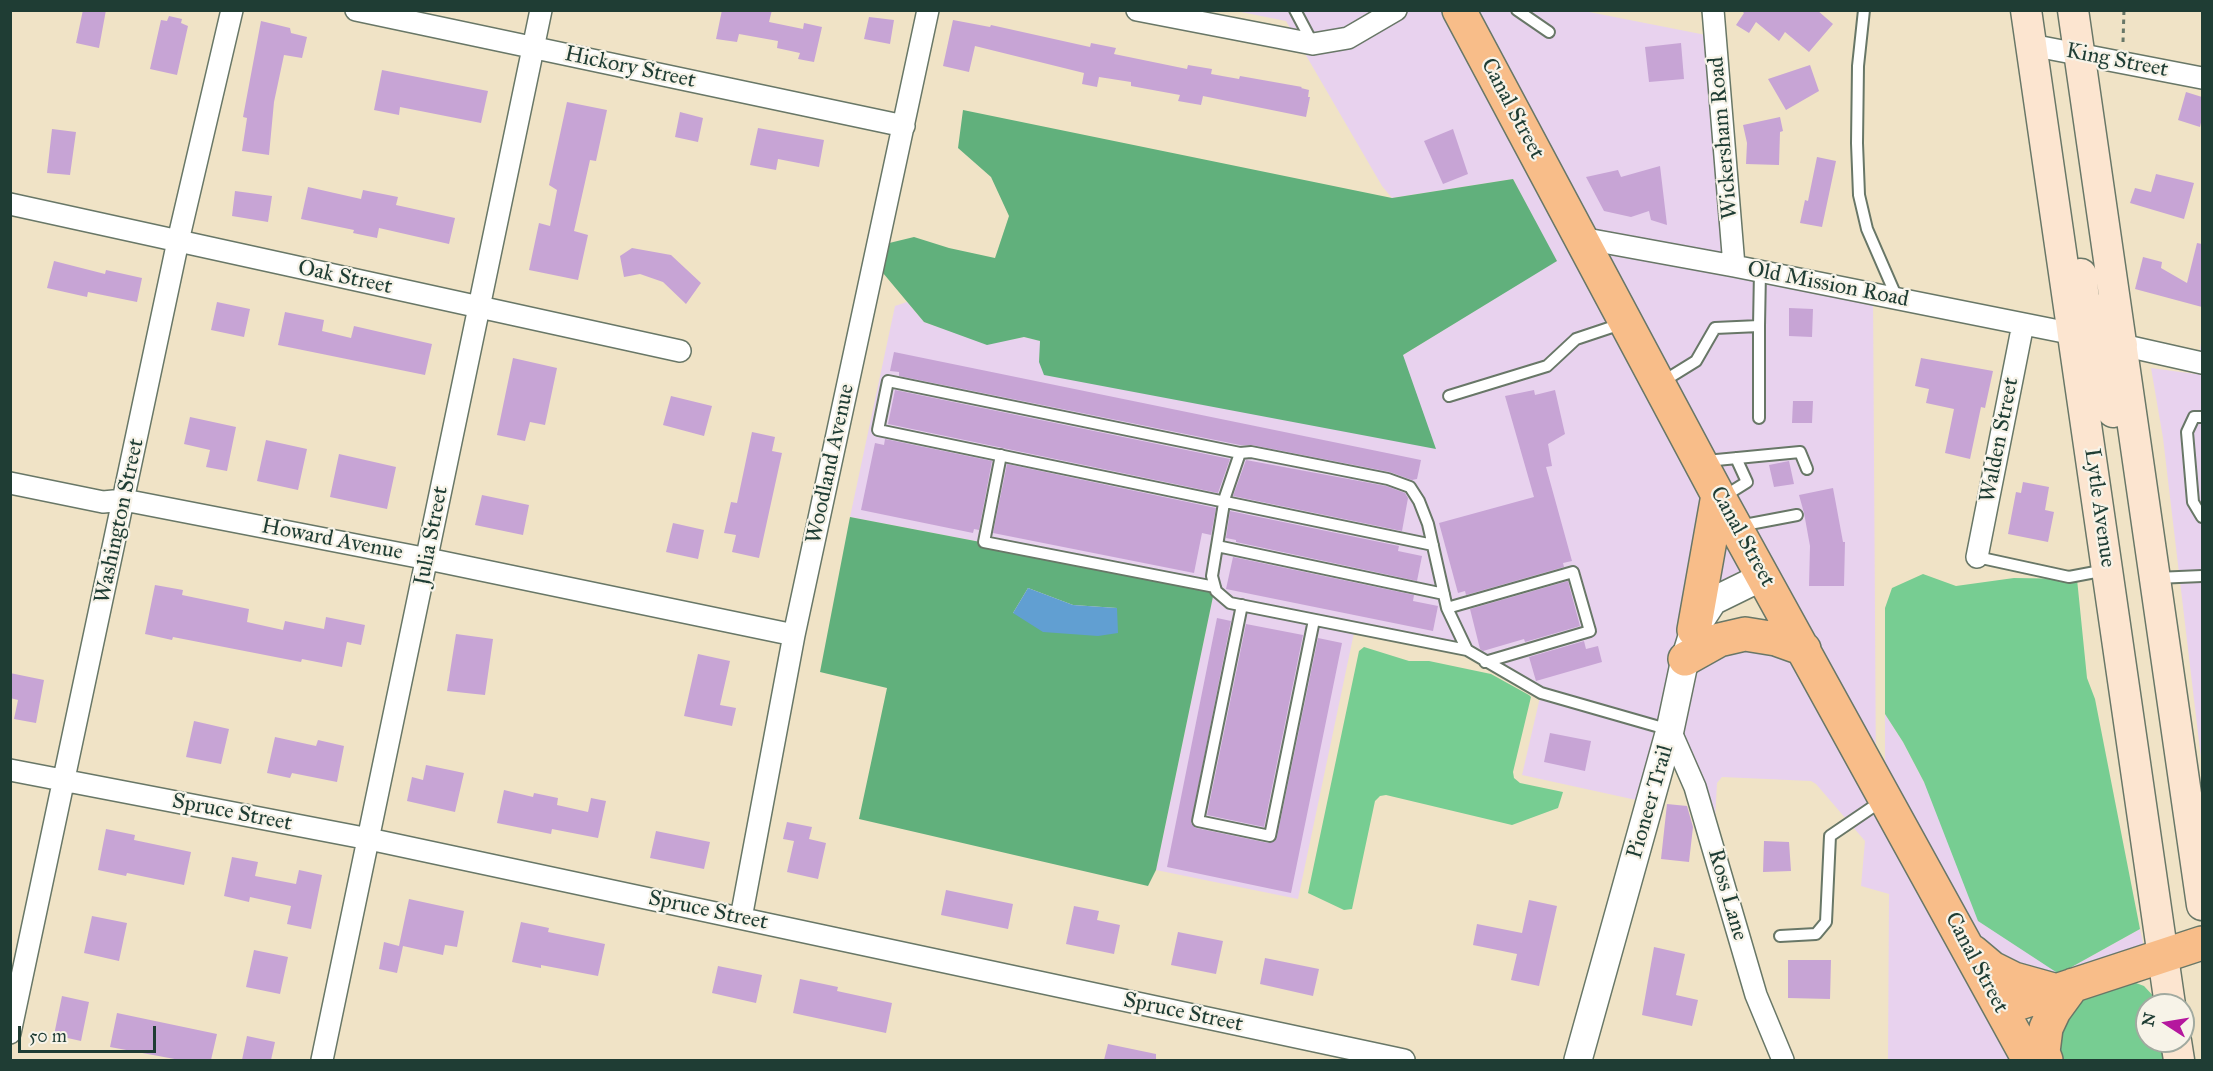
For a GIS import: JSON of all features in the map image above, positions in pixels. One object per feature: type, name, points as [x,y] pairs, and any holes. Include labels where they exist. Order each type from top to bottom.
[{"type":"main road","name":"Lytle Avenue","points":[[2026,10],[2168,993]]},
{"type":"main road","name":"Lytle Avenue","points":[[2073,10],[2202,905]]},
{"type":"main road","name":"Canal Street","points":[[1462,11],[1700,461],[2029,1060]]},
{"type":"main road","points":[[2043,124],[2066,170],[2084,299],[2096,321],[2122,345]]},
{"type":"main road","points":[[2074,334],[2100,359],[2111,392],[2140,598],[2168,666]]},
{"type":"main road","points":[[1725,507],[1689,645],[1745,634],[1776,639],[1804,649]]},
{"type":"main road","points":[[2001,1009],[2202,943]]},
{"type":"main road","points":[[1967,947],[1992,968],[2014,979],[2065,988]]},
{"type":"main road","points":[[2046,1060],[2043,1052],[2046,1028],[2065,988]]},
{"type":"street","name":"Washington Street","points":[[10,1033],[178,241],[232,10]]},
{"type":"street","name":"Hickory Street","points":[[356,10],[904,126]]},
{"type":"street","name":"Julia Street","points":[[322,1060],[541,10]]},
{"type":"street","name":"Woodland Avenue","points":[[741,918],[794,635],[928,10]]},
{"type":"street","points":[[1137,10],[1312,44],[1348,38],[1386,13]]},
{"type":"street","name":"Wickersham Road","points":[[1713,10],[1734,266]]},
{"type":"street","name":"King Street","points":[[2031,45],[2202,78]]},
{"type":"street","name":"Oak Street","points":[[10,204],[680,351]]},
{"type":"street","name":"Old Mission Road","points":[[1581,237],[2074,334]]},
{"type":"street","name":"Walden Street","points":[[1977,557],[2023,324]]},
{"type":"street","points":[[2122,345],[2202,363]]},
{"type":"street","name":"Howard Avenue","points":[[10,483],[103,502],[124,500],[428,559],[794,635]]},
{"type":"street","name":"Pioneer Trail","points":[[1578,1060],[1670,730],[1689,645],[1713,602],[1764,576]]},
{"type":"street","name":"Ross Lane","points":[[1670,730],[1695,787],[1756,995],[1783,1060]]},
{"type":"street","name":"Spruce Street","points":[[10,770],[369,839],[1404,1060]]},
{"type":"lane","points":[[1294,10],[1312,44]]},
{"type":"lane","points":[[1517,10],[1549,32]]},
{"type":"lane","points":[[1864,10],[1858,77],[1859,195],[1867,229],[1897,299]]},
{"type":"lane","points":[[1759,418],[1760,271]]},
{"type":"lane","points":[[1449,396],[1547,366],[1576,339],[1627,322]]},
{"type":"lane","points":[[1659,384],[1696,361],[1715,328],[1759,326]]},
{"type":"lane","points":[[1433,545],[878,430],[888,381],[1240,453],[1251,452],[1388,479],[1410,487],[1419,501],[1433,545],[1447,608],[1467,650]]},
{"type":"lane","points":[[2202,417],[2194,417],[2187,432],[2193,502],[2202,517]]},
{"type":"lane","points":[[1700,461],[1800,452],[1807,469]]},
{"type":"lane","points":[[1240,453],[1235,461],[1224,502],[1212,576],[1216,591],[1230,603],[1467,650],[1541,693],[1670,730]]},
{"type":"lane","points":[[1001,456],[984,542],[1215,587]]},
{"type":"lane","points":[[1725,507],[1747,482],[1736,458]]},
{"type":"lane","points":[[1725,507],[1797,515]]},
{"type":"lane","points":[[1217,546],[1444,594]]},
{"type":"lane","points":[[1977,557],[2069,577],[2108,570]]},
{"type":"lane","points":[[1447,608],[1573,572],[1590,632],[1485,662]]},
{"type":"lane","points":[[2155,578],[2202,576]]},
{"type":"lane","points":[[1242,605],[1198,821],[1270,836],[1314,620]]},
{"type":"lane","points":[[1780,936],[1816,934],[1826,922],[1830,836],[1886,798]]},
{"type":"path","points":[[2122,62],[2124,10]]},
{"type":"shaded area","points":[[1236,11],[1584,11],[1716,37],[1734,265],[1873,293],[1876,780],[1764,576],[1713,601],[1650,803],[1522,775],[1541,693],[1467,650],[1355,628],[1298,899],[1156,870],[1215,587],[850,517],[895,306],[907,302],[924,322],[987,344],[1024,337],[1041,341],[1039,362],[1403,355],[1556,261],[1513,179],[1392,198],[1382,186],[1286,21]]},
{"type":"shaded area","points":[[2201,343],[2202,767],[2163,438],[2151,368],[2196,374]]},
{"type":"shaded area","points":[[1746,644],[1797,656],[2017,1060],[1888,1060],[1889,894],[1861,886],[1865,841],[1816,784],[1811,781],[1722,777],[1717,783],[1715,820],[1705,784],[1682,730],[1695,665]]},
{"type":"shaded area","points":[[1885,714],[1924,782],[2059,974],[2140,929],[2145,952],[2066,978],[2018,970],[1976,941],[1885,775]]},
{"type":"green space","points":[[963,110],[1392,198],[1513,179],[1557,261],[1403,355],[1436,449],[1044,375],[1039,362],[1040,341],[1024,337],[987,345],[924,322],[883,273],[881,245],[914,237],[949,248],[995,258],[1009,216],[991,177],[958,148]]},
{"type":"green space","points":[[850,517],[1215,587],[1156,870],[1148,886],[859,819],[887,688],[820,672]],"holes":[[[1028,588],[1073,605],[1117,608],[1013,613]]]},
{"type":"green space","points":[[1923,574],[1956,586],[2014,578],[2077,579],[2087,678],[2095,699],[2140,929],[2059,974],[1978,921],[1924,782],[1885,714],[1885,608],[1892,588]]},
{"type":"green space","points":[[1364,647],[1409,661],[1429,661],[1491,674],[1529,695],[1531,697],[1513,772],[1514,778],[1520,783],[1563,792],[1558,808],[1512,825],[1386,795],[1380,796],[1375,801],[1352,909],[1344,910],[1308,893],[1359,651]]},
{"type":"green space","points":[[2128,980],[2144,986],[2150,993],[2135,993],[2135,1053],[2165,1053],[2166,1060],[2050,1060],[2074,1000]]},
{"type":"water","points":[[1028,588],[1073,605],[1117,608],[1118,633],[1098,636],[1043,632],[1013,613]]},
{"type":"building","points":[[83,10],[106,10],[99,48],[76,43]]},
{"type":"building","points":[[722,10],[772,10],[769,22],[803,29],[804,23],[822,27],[814,62],[798,59],[800,53],[777,48],[778,41],[739,34],[737,42],[716,39]]},
{"type":"building","points":[[1741,10],[1817,10],[1833,24],[1809,52],[1785,32],[1779,41],[1756,22],[1749,33],[1736,25],[1744,13]]},
{"type":"building","points":[[169,16],[182,19],[181,23],[188,26],[177,75],[150,69],[161,20],[167,21]]},
{"type":"building","points":[[869,17],[894,20],[890,44],[864,39]]},
{"type":"building","points":[[953,20],[990,27],[991,25],[1090,47],[1091,43],[1116,48],[1114,54],[1187,69],[1188,65],[1212,69],[1211,74],[1239,79],[1240,76],[1302,87],[1309,90],[1308,97],[1310,97],[1306,117],[1203,96],[1201,105],[1178,101],[1180,95],[1131,86],[1131,82],[1099,77],[1097,87],[1082,84],[1084,73],[975,46],[969,72],[943,66]]},
{"type":"building","points":[[261,21],[290,28],[291,33],[307,37],[302,58],[284,55],[274,102],[269,155],[242,151],[247,118],[243,117]]},
{"type":"building","points":[[1681,43],[1684,79],[1649,82],[1645,47]]},
{"type":"building","points":[[1810,65],[1819,91],[1786,110],[1768,79]]},
{"type":"building","points":[[382,70],[488,91],[481,123],[400,107],[399,115],[374,110]]},
{"type":"building","points":[[2186,92],[2202,97],[2200,127],[2178,120]]},
{"type":"building","points":[[567,102],[607,110],[596,161],[590,160],[574,231],[588,235],[578,280],[529,270],[539,223],[550,226],[557,190],[549,185]]},
{"type":"building","points":[[680,112],[703,118],[698,142],[675,137]]},
{"type":"building","points":[[1780,117],[1783,131],[1780,132],[1779,165],[1746,164],[1747,143],[1743,125]]},
{"type":"building","points":[[758,128],[824,140],[819,167],[778,159],[776,170],[750,165]]},
{"type":"building","points":[[52,129],[76,132],[70,175],[47,173]]},
{"type":"building","points":[[1453,129],[1468,174],[1443,184],[1424,141]]},
{"type":"building","points":[[1817,157],[1836,161],[1822,227],[1800,223],[1805,200],[1808,201]]},
{"type":"building","points":[[1660,166],[1667,225],[1651,220],[1649,211],[1631,217],[1604,211],[1586,177],[1618,170],[1621,177]]},
{"type":"building","points":[[2156,174],[2194,183],[2184,219],[2130,203],[2135,188],[2151,192]]},
{"type":"building","points":[[308,187],[361,199],[363,190],[398,197],[396,205],[455,218],[449,244],[379,228],[377,238],[353,233],[354,230],[301,219]]},
{"type":"building","points":[[235,191],[272,196],[268,222],[232,216]]},
{"type":"building","points":[[2197,243],[2202,244],[2202,307],[2135,289],[2143,257],[2162,262],[2161,268],[2187,283]]},
{"type":"building","points":[[632,248],[671,255],[701,283],[686,304],[663,282],[640,274],[624,277],[620,256]]},
{"type":"building","points":[[54,261],[105,274],[106,270],[142,278],[137,302],[88,292],[87,297],[47,288]]},
{"type":"building","points":[[217,302],[250,309],[244,337],[211,330]]},
{"type":"building","points":[[1789,308],[1813,309],[1812,337],[1789,336]]},
{"type":"building","points":[[285,312],[324,320],[322,331],[351,338],[354,326],[432,344],[425,375],[278,345]]},
{"type":"building","points":[[894,352],[1421,460],[1417,479],[1412,480],[1390,472],[1252,445],[1240,445],[899,376],[899,372],[890,371]]},
{"type":"building","points":[[513,358],[557,368],[545,425],[530,422],[525,441],[497,435]]},
{"type":"building","points":[[1921,358],[1993,371],[1985,408],[1981,407],[1970,459],[1945,453],[1954,409],[1926,403],[1929,389],[1915,386]]},
{"type":"building","points":[[895,390],[1230,459],[1218,493],[888,424]]},
{"type":"building","points":[[1534,390],[1535,395],[1555,390],[1565,434],[1548,444],[1552,466],[1546,467],[1572,561],[1563,563],[1564,567],[1466,595],[1465,591],[1458,593],[1439,523],[1534,497],[1505,396]]},
{"type":"building","points":[[671,396],[712,406],[704,436],[663,425]]},
{"type":"building","points":[[1793,401],[1813,401],[1812,423],[1792,423]]},
{"type":"building","points":[[190,417],[236,427],[227,471],[206,467],[210,450],[184,444]]},
{"type":"building","points":[[752,432],[775,437],[772,451],[782,453],[759,558],[732,552],[736,535],[724,533],[731,502],[737,503]]},
{"type":"building","points":[[885,439],[992,461],[979,530],[974,529],[973,533],[861,510],[875,443],[884,445]]},
{"type":"building","points":[[266,440],[307,449],[298,490],[257,481]]},
{"type":"building","points":[[339,454],[396,467],[387,509],[330,497]]},
{"type":"building","points":[[1246,460],[1386,486],[1405,493],[1408,498],[1402,531],[1233,496]]},
{"type":"building","points":[[1789,461],[1794,484],[1774,487],[1769,465]]},
{"type":"building","points":[[1007,464],[1216,508],[1211,535],[1202,533],[1194,573],[993,533]]},
{"type":"building","points":[[2023,482],[2049,487],[2045,510],[2054,512],[2048,542],[2008,534],[2016,492],[2021,493]]},
{"type":"building","points":[[1833,488],[1843,542],[1845,542],[1844,586],[1809,586],[1810,546],[1799,495]]},
{"type":"building","points":[[482,495],[529,505],[523,535],[475,525]]},
{"type":"building","points":[[1230,511],[1399,546],[1398,551],[1422,556],[1417,581],[1236,542],[1236,540],[1226,538]]},
{"type":"building","points":[[673,523],[704,530],[698,559],[666,552]]},
{"type":"building","points":[[1233,557],[1414,595],[1413,601],[1438,606],[1433,631],[1226,589]]},
{"type":"building","points":[[1568,581],[1580,626],[1525,642],[1524,639],[1483,651],[1480,649],[1470,609]]},
{"type":"building","points":[[155,585],[183,590],[182,595],[249,609],[247,622],[283,630],[285,621],[324,629],[326,617],[365,625],[361,645],[347,642],[342,667],[302,659],[301,662],[173,637],[172,640],[145,634]]},
{"type":"building","points":[[1217,618],[1231,621],[1191,823],[1196,828],[1268,843],[1275,841],[1277,837],[1318,638],[1342,643],[1291,893],[1167,867]]},
{"type":"building","points":[[1246,624],[1303,635],[1264,827],[1207,815]]},
{"type":"building","points":[[456,634],[493,639],[485,695],[447,691]]},
{"type":"building","points":[[1584,641],[1586,649],[1598,646],[1602,662],[1536,681],[1529,657]]},
{"type":"building","points":[[698,654],[730,661],[720,705],[736,708],[732,726],[684,716]]},
{"type":"building","points":[[10,673],[44,680],[36,723],[14,719],[18,700],[10,698]]},
{"type":"building","points":[[194,721],[229,729],[221,764],[186,757]]},
{"type":"building","points":[[1550,733],[1591,741],[1585,771],[1544,762]]},
{"type":"building","points":[[275,737],[316,746],[318,740],[344,746],[337,782],[292,773],[290,778],[267,773]]},
{"type":"building","points":[[426,765],[464,773],[455,812],[407,801],[412,777],[423,780]]},
{"type":"building","points":[[504,790],[533,797],[534,793],[558,798],[557,805],[588,812],[591,798],[606,801],[598,838],[552,829],[551,834],[497,823]]},
{"type":"building","points":[[1667,804],[1687,806],[1693,827],[1689,862],[1661,859]]},
{"type":"building","points":[[787,822],[812,827],[809,839],[826,843],[818,879],[787,872],[794,841],[783,839]]},
{"type":"building","points":[[106,829],[135,835],[134,840],[191,852],[184,885],[127,873],[126,876],[98,870]]},
{"type":"building","points":[[656,831],[710,842],[704,869],[650,858]]},
{"type":"building","points":[[1764,841],[1789,842],[1791,871],[1763,872]]},
{"type":"building","points":[[232,857],[258,862],[255,876],[296,884],[299,870],[322,875],[311,929],[287,924],[291,906],[250,897],[249,902],[224,896]]},
{"type":"building","points":[[946,890],[1013,904],[1008,929],[941,915]]},
{"type":"building","points":[[409,899],[464,911],[457,947],[445,945],[443,955],[403,946],[397,973],[379,969],[384,942],[399,946]]},
{"type":"building","points":[[1529,900],[1557,906],[1539,986],[1511,980],[1517,954],[1473,945],[1477,924],[1522,933]]},
{"type":"building","points":[[1074,906],[1099,911],[1097,920],[1120,925],[1114,954],[1066,944]]},
{"type":"building","points":[[92,916],[127,923],[119,961],[84,953]]},
{"type":"building","points":[[521,922],[549,928],[548,932],[605,944],[598,976],[512,962]]},
{"type":"building","points":[[1178,932],[1223,941],[1216,974],[1171,965]]},
{"type":"building","points":[[1654,947],[1685,954],[1676,995],[1698,1000],[1692,1026],[1642,1015]]},
{"type":"building","points":[[254,950],[288,957],[280,994],[246,987]]},
{"type":"building","points":[[1265,958],[1319,969],[1313,996],[1260,984]]},
{"type":"building","points":[[1788,960],[1831,960],[1830,999],[1788,998]]},
{"type":"building","points":[[718,966],[762,975],[756,1003],[712,993]]},
{"type":"building","points":[[800,979],[838,987],[837,991],[892,1003],[886,1033],[793,1013]]},
{"type":"building","points":[[62,996],[89,1002],[81,1041],[54,1035]]},
{"type":"building","points":[[117,1013],[217,1034],[211,1060],[180,1060],[110,1047]]},
{"type":"building","points":[[247,1036],[275,1042],[271,1060],[242,1060]]},
{"type":"building","points":[[1108,1044],[1156,1054],[1156,1060],[1104,1060]]}]
